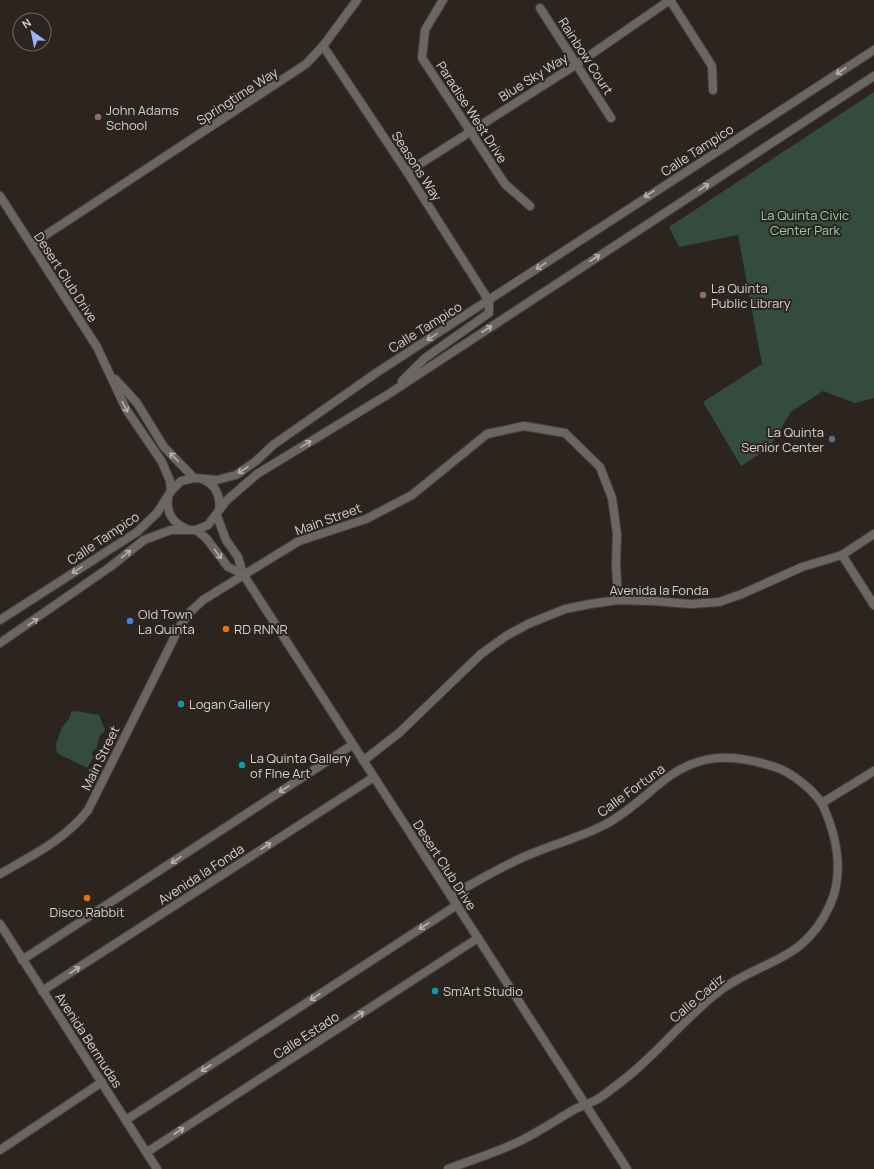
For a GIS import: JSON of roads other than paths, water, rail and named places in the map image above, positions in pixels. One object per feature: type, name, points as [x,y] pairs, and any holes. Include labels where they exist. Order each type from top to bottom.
[{"type":"street","name":"Springtime Way","points":[[32,244],[306,64],[323,46],[357,0]]},
{"type":"street","name":"Paradise West Drive","points":[[443,0],[425,30],[422,58],[505,184],[530,206]]},
{"type":"street","name":"Blue Sky Way","points":[[407,172],[469,131],[577,64],[670,0]]},
{"type":"street","points":[[670,0],[712,66],[713,90]]},
{"type":"street","name":"Rainbow Court","points":[[540,8],[611,118]]},
{"type":"street","name":"Seasons Way","points":[[323,46],[407,172],[489,301]]},
{"type":"street","name":"Calle Tampico","points":[[0,620],[137,532],[157,513],[181,481],[198,478],[217,480],[236,475],[256,461],[273,445],[376,372],[489,301],[619,214],[874,50]]},
{"type":"street","name":"Calle Tampico","points":[[0,643],[110,567],[144,540],[172,530],[193,530],[208,525],[226,501],[257,474],[386,396],[874,76]]},
{"type":"street","name":"Desert Club Drive","points":[[0,196],[97,347],[126,409],[162,462],[170,481],[170,494],[167,504],[171,517],[182,527],[193,530],[206,538],[228,567],[243,574]]},
{"type":"street","points":[[386,396],[425,358],[489,313],[489,301]]},
{"type":"street","name":"Desert Club Drive","points":[[109,372],[137,403],[164,447],[198,478],[213,486],[217,491],[219,498],[218,513],[226,540],[238,557],[243,574],[627,1169]]},
{"type":"street","name":"Main Street","points":[[0,874],[54,840],[79,822],[88,810],[180,626],[190,612],[203,600],[243,574],[299,541],[366,519],[412,495],[487,434],[524,426],[565,432],[600,467],[612,498],[615,520],[618,600]]},
{"type":"street","name":"Avenida la Fonda","points":[[363,761],[399,733],[481,654],[506,636],[528,624],[565,610],[590,604],[618,600],[652,600],[690,604],[719,602],[742,594],[802,567],[842,556],[874,534]]},
{"type":"street","points":[[842,556],[874,605]]},
{"type":"street","name":"Avenida la Fonda","points":[[22,960],[352,745]]},
{"type":"street","name":"Calle Fortuna","points":[[451,896],[478,880],[531,854],[586,834],[609,823],[679,769],[702,759],[728,756],[755,760],[780,768],[804,783],[822,804]]},
{"type":"street","points":[[822,804],[874,770]]},
{"type":"street","name":"Avenida la Fonda","points":[[42,991],[374,776]]},
{"type":"street","name":"Calle Cadiz","points":[[448,1169],[520,1141],[586,1104],[598,1099],[628,1076],[698,1009],[722,989],[744,975],[772,964],[797,950],[816,930],[831,904],[837,876],[836,845],[833,830],[822,804]]},
{"type":"street","name":"Calle Estado","points":[[126,1120],[457,905]]},
{"type":"street","name":"Avenida Bermudas","points":[[0,924],[157,1169]]},
{"type":"street","name":"Calle Estado","points":[[147,1152],[478,938]]},
{"type":"street","points":[[0,1150],[102,1082]]},
{"type":"place","name":"John Adams School","points":[[98,117]]},
{"type":"place","name":"La Quinta Public Library","points":[[703,295]]},
{"type":"place","name":"La Quinta Senior Center","points":[[832,439]]},
{"type":"place","name":"Old Town La Quinta","points":[[130,621]]},
{"type":"place","name":"RD RNNR","points":[[226,629]]},
{"type":"place","name":"Logan Gallery","points":[[181,704]]},
{"type":"place","name":"La Quinta Gallery of FIne Art","points":[[242,765]]},
{"type":"place","name":"Disco Rabbit","points":[[87,898]]},
{"type":"place","name":"Sm'Art Studio","points":[[435,991]]},
{"type":"park label","name":"La Quinta Civic Center Park","points":[[805,222]]}]
